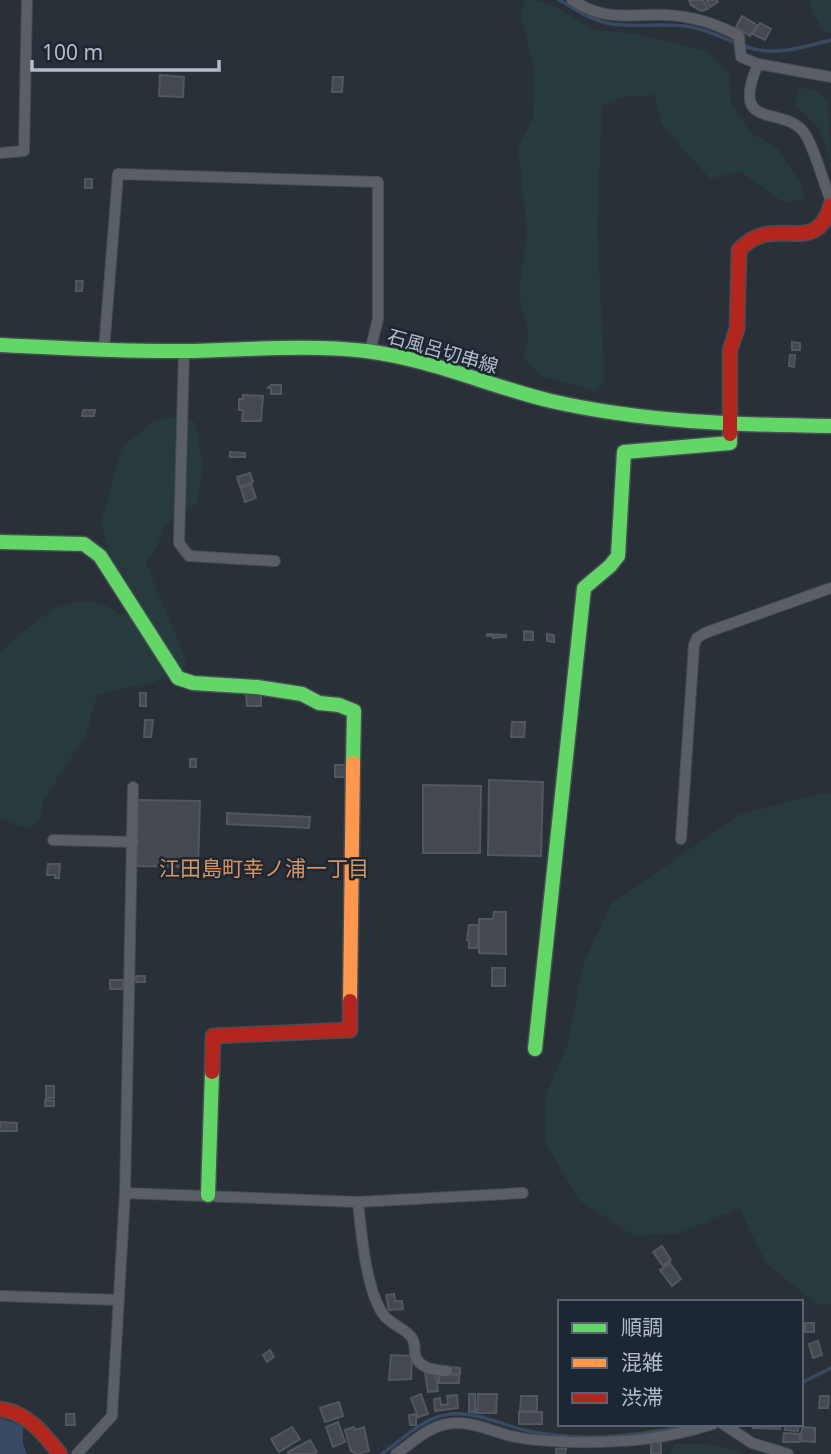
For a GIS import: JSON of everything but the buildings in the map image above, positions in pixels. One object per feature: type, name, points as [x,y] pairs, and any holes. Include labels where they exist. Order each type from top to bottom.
[{"type":"street","points":[[0,152],[24,151],[27,0]]},
{"type":"street","points":[[572,0],[608,16],[667,15],[716,23],[739,36],[741,57],[758,64],[831,77]]},
{"type":"street","points":[[535,1049],[584,588],[592,578],[611,568],[618,556],[624,452],[730,443],[730,350],[737,329],[739,250],[749,239],[762,234],[807,233],[819,229],[829,219],[831,203],[804,132],[794,124],[767,117],[755,110],[748,97],[749,84],[758,64]]},
{"type":"street","points":[[104,350],[118,174],[378,181],[378,319],[370,351]]},
{"type":"street","name":"石風呂切串線","points":[[0,345],[104,350],[312,348],[370,351],[415,360],[512,391],[586,408],[661,420],[831,426]]},
{"type":"street","points":[[184,351],[179,543],[189,556],[275,561]]},
{"type":"street","points":[[0,542],[84,544],[100,556],[178,678],[193,683],[257,687],[302,694],[319,703],[339,705],[354,711],[350,1030],[213,1036],[208,1195]]},
{"type":"street","points":[[681,839],[694,645],[697,638],[831,588]]},
{"type":"street","points":[[77,1454],[113,1416],[125,1193],[134,787]]},
{"type":"street","points":[[53,840],[132,842]]},
{"type":"street","points":[[125,1193],[358,1202],[523,1193]]},
{"type":"street","points":[[358,1202],[362,1241],[378,1305],[389,1322],[410,1336],[417,1360],[422,1366],[447,1371]]},
{"type":"street","points":[[0,1296],[119,1300]]},
{"type":"street","points":[[0,1409],[8,1409],[34,1422],[60,1454]]},
{"type":"street","points":[[396,1454],[432,1429],[448,1423],[470,1425],[515,1437],[618,1449],[707,1426]]},
{"type":"street","points":[[726,1426],[752,1443],[788,1454]]},
{"type":"green space","points":[[525,0],[535,0],[558,8],[591,29],[643,35],[707,51],[729,74],[731,104],[751,133],[777,148],[800,181],[805,199],[784,203],[739,171],[710,179],[661,124],[655,95],[625,97],[602,105],[597,229],[605,382],[595,391],[539,375],[523,358],[529,335],[519,294],[527,231],[518,148],[533,118],[534,67],[520,12]]},
{"type":"green space","points":[[810,0],[831,0],[831,32],[823,31],[812,11]]},
{"type":"green space","points":[[799,88],[816,90],[828,100],[831,162],[819,128],[794,104]]},
{"type":"green space","points":[[174,417],[195,422],[203,464],[197,502],[165,525],[157,547],[146,564],[185,657],[185,666],[154,682],[97,695],[86,735],[44,799],[40,819],[28,829],[0,818],[0,653],[44,616],[69,604],[100,604],[122,615],[140,607],[109,554],[101,523],[122,447],[154,421]]},
{"type":"green space","points":[[831,793],[831,1305],[816,1304],[766,1263],[739,1208],[680,1233],[634,1236],[579,1200],[546,1144],[546,1094],[567,1047],[583,964],[612,903],[739,815]]},
{"type":"green space","points":[[675,1444],[707,1444],[743,1454],[669,1454]]},
{"type":"water","points":[[0,1418],[23,1426],[23,1443],[27,1454],[0,1454]]},
{"type":"waterway","points":[[559,0],[604,22],[692,27],[757,50],[789,50],[831,40]]},
{"type":"waterway","points":[[803,1382],[831,1368]]},
{"type":"waterway","points":[[382,1454],[428,1421],[445,1415],[467,1414],[522,1430],[573,1437],[634,1434],[683,1426]]},
{"type":"traffic: fast","points":[[0,345],[140,351],[298,348],[366,351],[436,366],[551,401],[620,414],[690,421],[831,426]]},
{"type":"traffic: fast","points":[[535,1049],[584,588],[618,556],[624,452],[730,443],[730,434]]},
{"type":"traffic: fast","points":[[0,542],[84,544],[100,556],[178,678],[193,683],[257,687],[302,694],[319,703],[339,705],[354,711],[353,763]]},
{"type":"traffic: fast","points":[[208,1195],[212,1072]]},
{"type":"traffic: slow","points":[[350,1001],[353,763]]},
{"type":"traffic: jam","points":[[730,434],[730,350],[737,329],[739,250],[752,239],[766,234],[815,230],[824,221],[831,205]]},
{"type":"traffic: jam","points":[[212,1072],[213,1036],[350,1030],[350,1001]]},
{"type":"traffic: jam","points":[[0,1409],[27,1419],[60,1454]]},
{"type":"district","name":"江田島町幸ノ浦一丁目","points":[[264,868]]}]
